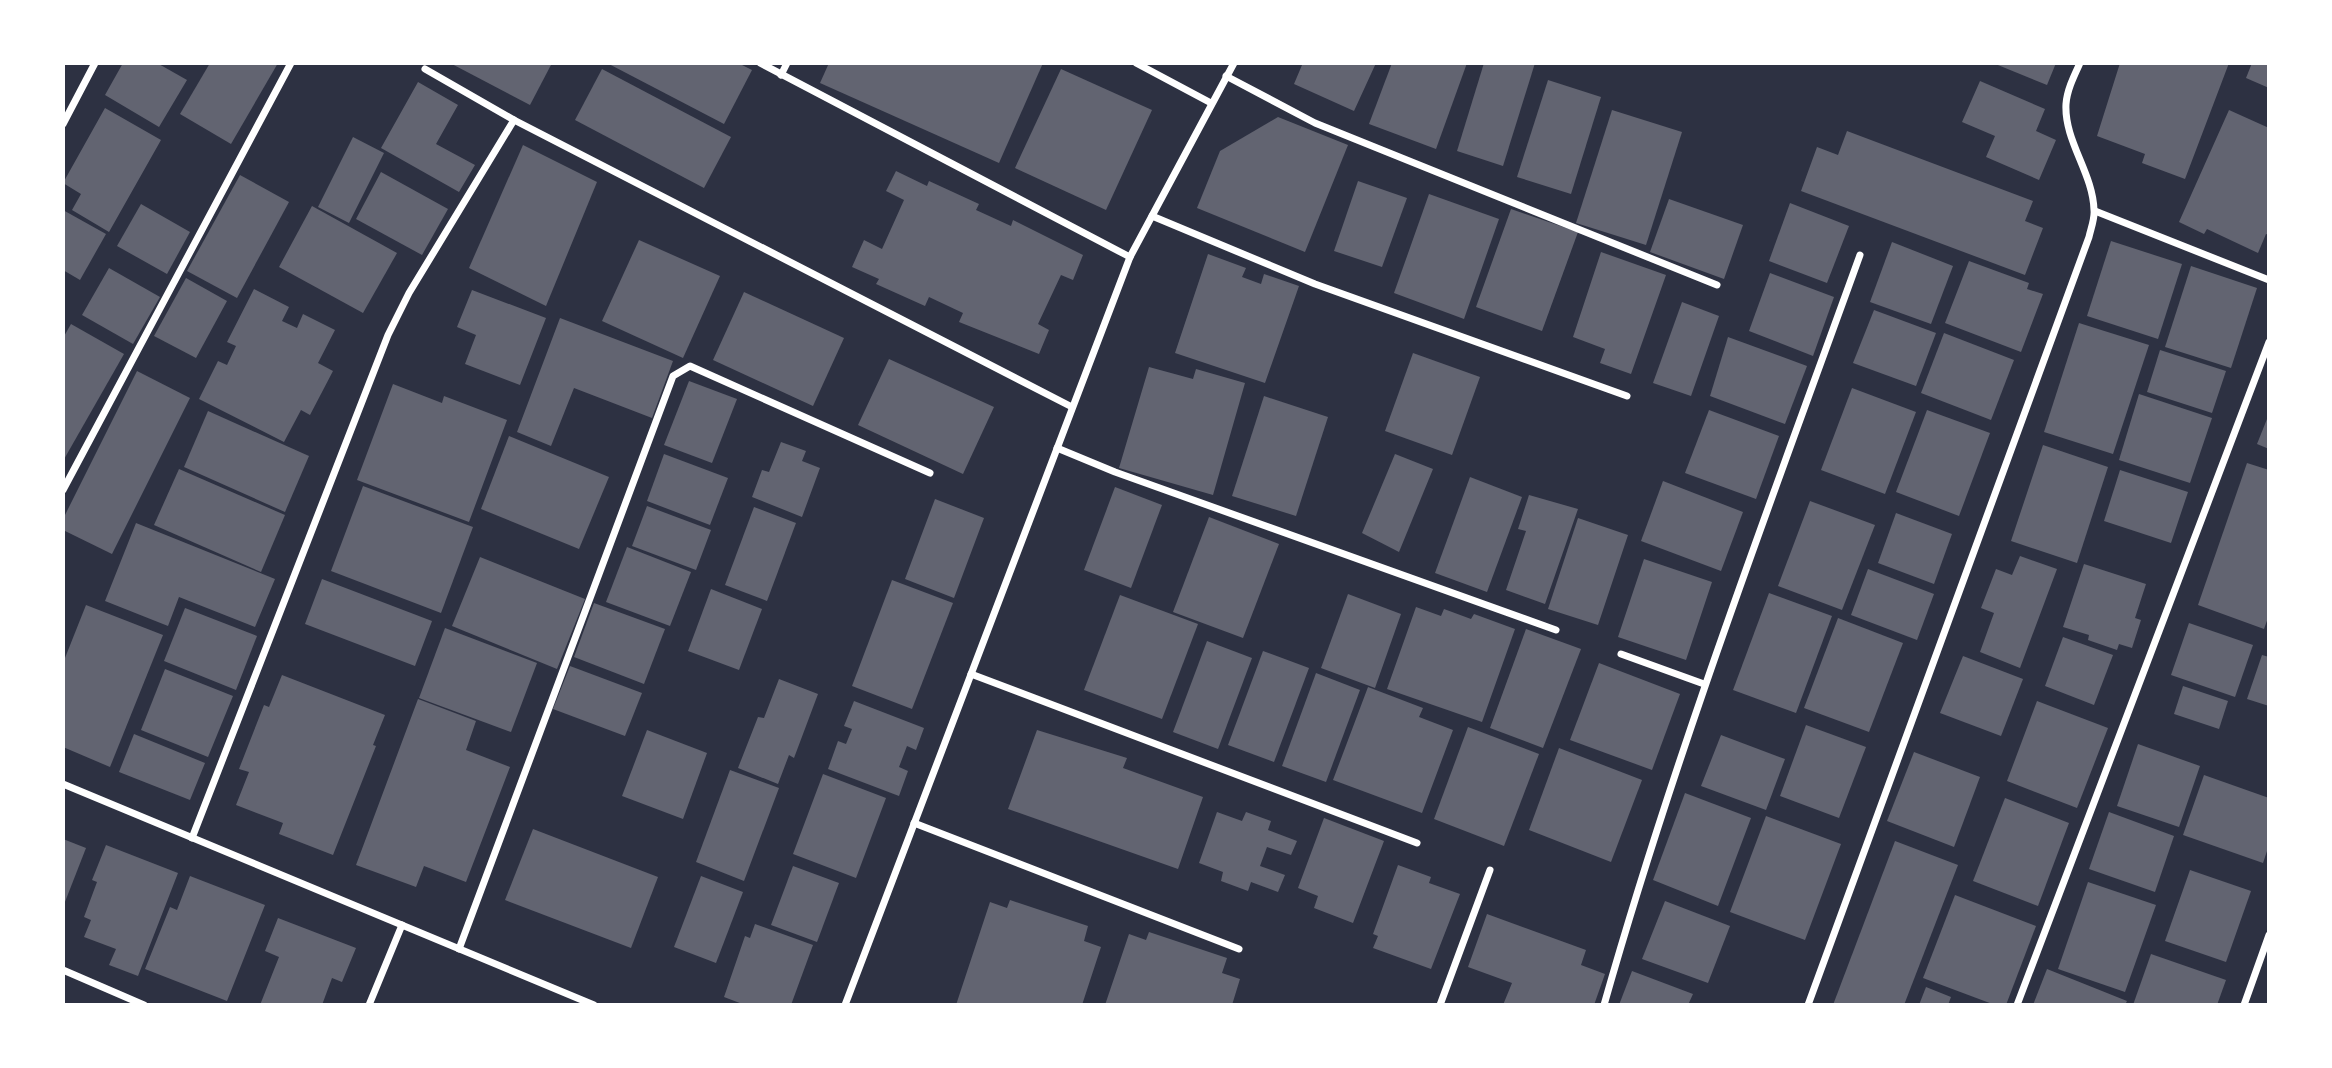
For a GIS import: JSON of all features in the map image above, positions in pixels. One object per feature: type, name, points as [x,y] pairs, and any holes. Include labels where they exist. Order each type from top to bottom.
[{"type":"street","points":[[63,124],[95,63]]},
{"type":"street","points":[[63,490],[291,63]]},
{"type":"street","points":[[760,63],[1130,257]]},
{"type":"street","points":[[781,75],[787,63]]},
{"type":"street","points":[[1136,63],[1211,103]]},
{"type":"street","points":[[845,1005],[1130,257],[1234,63]]},
{"type":"street","points":[[1808,1005],[2084,256],[2095,211],[2091,191],[2067,121],[2068,92],[2080,63]]},
{"type":"street","points":[[425,69],[514,120],[1072,407]]},
{"type":"street","points":[[1226,76],[1315,123],[1717,285]]},
{"type":"street","points":[[192,838],[388,335],[409,293],[514,120]]},
{"type":"street","points":[[2095,211],[2269,280]]},
{"type":"street","points":[[1152,216],[1315,284],[1627,396]]},
{"type":"street","points":[[1604,1005],[1704,684],[1860,256]]},
{"type":"street","points":[[2017,1005],[2269,342]]},
{"type":"street","points":[[459,948],[674,376],[690,366],[930,473]]},
{"type":"street","points":[[1057,448],[1115,472],[1556,630]]},
{"type":"street","points":[[1621,654],[1704,684]]},
{"type":"street","points":[[971,674],[1418,843]]},
{"type":"street","points":[[63,784],[594,1005]]},
{"type":"street","points":[[914,823],[1238,949]]},
{"type":"street","points":[[1440,1005],[1490,870]]},
{"type":"street","points":[[369,1005],[402,925]]},
{"type":"street","points":[[2244,1005],[2269,935]]},
{"type":"street","points":[[63,970],[144,1005]]},
{"type":"building","points":[[123,63],[157,63],[187,80],[159,127],[105,95]]},
{"type":"building","points":[[210,63],[278,63],[231,144],[180,114]]},
{"type":"building","points":[[450,63],[552,63],[530,105]]},
{"type":"building","points":[[607,63],[738,63],[752,70],[724,124]]},
{"type":"building","points":[[829,63],[1043,63],[999,163],[820,83]]},
{"type":"building","points":[[1298,63],[1376,63],[1354,111],[1294,84],[1302,65]]},
{"type":"building","points":[[1392,63],[1467,63],[1436,149],[1369,124]]},
{"type":"building","points":[[1484,63],[1535,63],[1503,166],[1457,151]]},
{"type":"building","points":[[1993,63],[2056,63],[2047,85]]},
{"type":"building","points":[[2120,63],[2229,63],[2185,179],[2142,163],[2145,154],[2097,136]]},
{"type":"building","points":[[2252,63],[2269,63],[2269,88],[2246,78]]},
{"type":"building","points":[[602,69],[731,137],[704,188],[575,120]]},
{"type":"building","points":[[1061,69],[1152,110],[1106,210],[1015,168]]},
{"type":"building","points":[[1548,80],[1601,97],[1571,194],[1517,177]]},
{"type":"building","points":[[1980,81],[2045,109],[2036,131],[2056,140],[2039,180],[1986,157],[1995,136],[1962,122]]},
{"type":"building","points":[[418,82],[458,105],[436,144],[475,165],[459,192],[381,148]]},
{"type":"building","points":[[105,108],[161,140],[109,232],[72,210],[81,194],[63,183]]},
{"type":"building","points":[[1612,110],[1682,132],[1646,245],[1576,223]]},
{"type":"building","points":[[2229,110],[2269,128],[2269,235],[2266,234],[2258,253],[2207,229],[2204,234],[2179,222]]},
{"type":"building","points":[[1278,117],[1348,145],[1305,252],[1197,208],[1220,151]]},
{"type":"building","points":[[1847,131],[2033,201],[2025,221],[2043,228],[2025,275],[1801,191],[1817,147],[1838,155]]},
{"type":"building","points":[[353,137],[384,153],[349,223],[318,207]]},
{"type":"building","points":[[523,145],[597,182],[546,306],[469,268]]},
{"type":"building","points":[[896,171],[927,186],[929,181],[979,204],[976,210],[1011,226],[1013,220],[1083,255],[1073,280],[1061,275],[1038,324],[1049,330],[1039,354],[959,322],[963,313],[929,297],[925,306],[876,284],[879,279],[852,267],[864,240],[882,249],[904,200],[886,191]]},
{"type":"building","points":[[381,172],[448,209],[422,255],[356,219]]},
{"type":"building","points":[[240,175],[289,202],[237,298],[187,271]]},
{"type":"building","points":[[1358,181],[1407,198],[1382,267],[1334,251]]},
{"type":"building","points":[[1429,194],[1499,219],[1464,319],[1394,293]]},
{"type":"building","points":[[1669,199],[1743,225],[1724,279],[1650,252]]},
{"type":"building","points":[[1790,203],[1849,226],[1827,283],[1769,261]]},
{"type":"building","points":[[141,204],[190,232],[167,274],[117,246]]},
{"type":"building","points":[[312,206],[397,253],[363,313],[279,267]]},
{"type":"building","points":[[1511,209],[1578,232],[1542,331],[1476,307]]},
{"type":"building","points":[[63,210],[106,234],[80,280],[63,270]]},
{"type":"building","points":[[639,240],[720,276],[683,358],[602,321]]},
{"type":"building","points":[[2111,241],[2182,264],[2158,339],[2087,316]]},
{"type":"building","points":[[1892,242],[1953,266],[1931,324],[1870,302]]},
{"type":"building","points":[[1601,252],[1666,275],[1631,374],[1600,363],[1605,349],[1573,337]]},
{"type":"building","points":[[1208,254],[1246,268],[1242,277],[1261,284],[1264,274],[1299,286],[1265,383],[1175,353]]},
{"type":"building","points":[[1969,261],[2029,283],[2027,289],[2043,294],[2021,352],[1945,323]]},
{"type":"building","points":[[2191,266],[2257,288],[2231,368],[2165,347]]},
{"type":"building","points":[[109,268],[160,297],[133,344],[82,315]]},
{"type":"building","points":[[1770,273],[1834,297],[1813,356],[1749,331]]},
{"type":"building","points":[[186,278],[227,301],[196,358],[154,336]]},
{"type":"building","points":[[254,289],[289,307],[282,321],[297,328],[303,314],[335,330],[318,363],[333,371],[310,415],[301,410],[284,442],[199,399],[218,361],[227,365],[236,346],[227,342]]},
{"type":"building","points":[[472,290],[546,318],[520,385],[465,364],[476,335],[457,327]]},
{"type":"building","points":[[744,292],[844,338],[813,406],[713,360]]},
{"type":"building","points":[[1682,302],[1719,316],[1691,396],[1653,383]]},
{"type":"building","points":[[1874,310],[1936,333],[1916,386],[1853,363]]},
{"type":"building","points":[[560,318],[673,361],[652,418],[574,388],[551,446],[517,432]]},
{"type":"building","points":[[2079,323],[2149,345],[2113,454],[2044,432]]},
{"type":"building","points":[[71,324],[124,354],[63,461],[63,338]]},
{"type":"building","points":[[1944,333],[2014,360],[1991,420],[1921,393]]},
{"type":"building","points":[[1728,337],[1807,366],[1785,424],[1710,396]]},
{"type":"building","points":[[2160,350],[2226,371],[2212,413],[2147,392]]},
{"type":"building","points":[[1413,353],[1480,377],[1452,455],[1385,431]]},
{"type":"building","points":[[889,359],[994,407],[963,474],[858,425]]},
{"type":"building","points":[[1149,367],[1193,379],[1196,369],[1245,383],[1213,495],[1119,468]]},
{"type":"building","points":[[137,371],[190,398],[112,554],[63,530],[63,519]]},
{"type":"building","points":[[689,381],[737,399],[712,463],[664,445]]},
{"type":"building","points":[[393,384],[442,403],[444,396],[507,420],[469,522],[357,480]]},
{"type":"building","points":[[1852,388],[1916,412],[1885,494],[1821,470]]},
{"type":"building","points":[[2139,394],[2212,418],[2190,483],[2119,460]]},
{"type":"building","points":[[1264,396],[1328,417],[1296,516],[1232,496]]},
{"type":"building","points":[[1709,410],[1779,436],[1756,499],[1685,473]]},
{"type":"building","points":[[1927,410],[1990,433],[1959,516],[1896,492]]},
{"type":"building","points":[[208,411],[309,456],[285,512],[184,467]]},
{"type":"building","points":[[2269,414],[2269,449],[2257,444]]},
{"type":"building","points":[[509,436],[609,477],[579,549],[481,509]]},
{"type":"building","points":[[781,442],[806,451],[802,461],[820,468],[802,517],[752,497],[762,470],[769,472]]},
{"type":"building","points":[[2043,445],[2108,467],[2077,563],[2011,541]]},
{"type":"building","points":[[664,454],[728,478],[710,525],[647,501]]},
{"type":"building","points":[[1395,454],[1433,469],[1399,552],[1362,533]]},
{"type":"building","points":[[2247,463],[2269,470],[2269,615],[2264,629],[2198,605]]},
{"type":"building","points":[[179,469],[285,515],[261,572],[154,525]]},
{"type":"building","points":[[2120,470],[2188,492],[2171,543],[2104,521]]},
{"type":"building","points":[[1470,477],[1522,497],[1487,592],[1435,573]]},
{"type":"building","points":[[1663,481],[1743,512],[1721,571],[1641,541]]},
{"type":"building","points":[[363,486],[473,527],[441,613],[331,571]]},
{"type":"building","points":[[1115,487],[1162,505],[1131,588],[1084,570]]},
{"type":"building","points":[[1529,495],[1578,509],[1545,604],[1506,590],[1526,531],[1518,529]]},
{"type":"building","points":[[935,499],[984,518],[954,598],[905,579]]},
{"type":"building","points":[[1810,501],[1875,525],[1842,610],[1778,586]]},
{"type":"building","points":[[647,506],[711,530],[696,570],[632,546]]},
{"type":"building","points":[[754,507],[796,523],[767,601],[725,585]]},
{"type":"building","points":[[1896,513],[1952,534],[1934,584],[1878,563]]},
{"type":"building","points":[[1209,517],[1279,544],[1243,638],[1173,612]]},
{"type":"building","points":[[1578,518],[1628,535],[1598,625],[1548,609]]},
{"type":"building","points":[[136,523],[275,579],[255,627],[179,597],[168,626],[105,601]]},
{"type":"building","points":[[627,547],[691,572],[670,626],[606,602]]},
{"type":"building","points":[[2020,556],[2057,569],[2020,668],[1980,652],[1994,613],[1981,608],[1996,569],[2012,575]]},
{"type":"building","points":[[480,557],[585,599],[557,669],[452,626]]},
{"type":"building","points":[[1644,559],[1712,582],[1686,660],[1618,637]]},
{"type":"building","points":[[2084,564],[2146,584],[2135,618],[2141,620],[2132,648],[2119,644],[2117,650],[2088,640],[2089,635],[2063,627]]},
{"type":"building","points":[[1868,569],[1934,594],[1917,640],[1851,615]]},
{"type":"building","points":[[322,579],[432,621],[415,666],[305,624]]},
{"type":"building","points":[[892,580],[953,603],[912,709],[852,686]]},
{"type":"building","points":[[711,589],[762,609],[739,670],[688,651]]},
{"type":"building","points":[[1769,593],[1832,616],[1796,713],[1733,690]]},
{"type":"building","points":[[1348,594],[1401,614],[1375,688],[1321,668]]},
{"type":"building","points":[[1120,595],[1198,624],[1162,719],[1084,690]]},
{"type":"building","points":[[594,603],[665,629],[644,684],[574,657]]},
{"type":"building","points":[[86,605],[163,635],[110,767],[63,747],[63,663]]},
{"type":"building","points":[[1416,607],[1441,616],[1444,609],[1471,619],[1474,614],[1515,629],[1482,722],[1387,689]]},
{"type":"building","points":[[185,608],[257,636],[236,690],[164,661]]},
{"type":"building","points":[[1838,618],[1903,643],[1869,732],[1804,708]]},
{"type":"building","points":[[2189,623],[2253,645],[2235,697],[2171,675]]},
{"type":"building","points":[[445,628],[537,663],[511,732],[419,698]]},
{"type":"building","points":[[1526,629],[1581,649],[1543,748],[1490,728]]},
{"type":"building","points":[[2063,637],[2113,655],[2094,705],[2045,686]]},
{"type":"building","points":[[1207,641],[1252,658],[1218,749],[1173,732]]},
{"type":"building","points":[[1263,651],[1309,668],[1274,762],[1228,745]]},
{"type":"building","points":[[2262,655],[2269,657],[2269,706],[2247,699]]},
{"type":"building","points":[[1963,656],[2023,679],[2001,736],[1940,713]]},
{"type":"building","points":[[1599,663],[1680,694],[1652,770],[1570,740]]},
{"type":"building","points":[[570,666],[642,693],[625,736],[553,709]]},
{"type":"building","points":[[165,669],[233,696],[208,757],[141,730]]},
{"type":"building","points":[[1316,673],[1360,690],[1326,782],[1282,766]]},
{"type":"building","points":[[282,675],[385,715],[373,745],[376,746],[333,855],[279,834],[283,823],[236,805],[249,772],[239,769],[264,705],[269,707]]},
{"type":"building","points":[[779,679],[818,694],[794,758],[789,755],[778,784],[738,768],[758,717],[764,718]]},
{"type":"building","points":[[2183,686],[2228,701],[2219,729],[2174,714]]},
{"type":"building","points":[[1368,687],[1423,708],[1419,717],[1453,730],[1422,813],[1333,780]]},
{"type":"building","points":[[418,699],[476,721],[466,750],[510,767],[466,882],[424,866],[416,887],[356,865]]},
{"type":"building","points":[[854,701],[924,728],[916,750],[907,746],[899,767],[908,771],[899,796],[828,769],[838,741],[846,744],[852,729],[844,726]]},
{"type":"building","points":[[2037,701],[2108,728],[2077,808],[2007,781]]},
{"type":"building","points":[[1806,725],[1866,747],[1839,818],[1780,796]]},
{"type":"building","points":[[1468,727],[1539,754],[1504,846],[1434,819]]},
{"type":"building","points":[[647,730],[707,753],[683,819],[622,796]]},
{"type":"building","points":[[1037,730],[1127,758],[1123,768],[1203,797],[1178,869],[1008,809]]},
{"type":"building","points":[[134,734],[205,763],[190,800],[119,772]]},
{"type":"building","points":[[1721,735],[1785,759],[1766,810],[1701,786]]},
{"type":"building","points":[[2138,744],[2200,766],[2179,827],[2117,806]]},
{"type":"building","points":[[1559,748],[1642,780],[1611,862],[1529,830]]},
{"type":"building","points":[[1914,752],[1980,777],[1954,847],[1887,821]]},
{"type":"building","points":[[730,770],[779,788],[744,881],[696,862]]},
{"type":"building","points":[[823,774],[886,798],[856,878],[793,854]]},
{"type":"building","points":[[2204,775],[2269,798],[2269,845],[2263,863],[2183,835]]},
{"type":"building","points":[[1685,793],[1751,818],[1718,906],[1653,880]]},
{"type":"building","points":[[2005,798],[2069,823],[2038,906],[1973,881]]},
{"type":"building","points":[[1217,812],[1242,821],[1246,812],[1271,821],[1268,830],[1297,841],[1291,855],[1267,847],[1260,866],[1285,875],[1278,892],[1251,882],[1248,891],[1221,881],[1223,872],[1199,863]]},
{"type":"building","points":[[2109,812],[2174,836],[2155,892],[2089,869]]},
{"type":"building","points":[[1766,816],[1841,844],[1805,940],[1730,912]]},
{"type":"building","points":[[1324,818],[1384,841],[1353,923],[1314,908],[1318,896],[1298,888]]},
{"type":"building","points":[[533,829],[658,877],[631,948],[505,900]]},
{"type":"building","points":[[63,839],[86,848],[63,907]]},
{"type":"building","points":[[1895,841],[1958,865],[1904,1005],[1833,1005]]},
{"type":"building","points":[[106,845],[178,873],[138,976],[109,965],[116,949],[84,937],[91,920],[84,917],[97,882],[92,880]]},
{"type":"building","points":[[1398,865],[1431,877],[1429,883],[1460,894],[1431,969],[1373,948],[1378,936],[1373,934]]},
{"type":"building","points":[[793,866],[839,883],[817,942],[771,925]]},
{"type":"building","points":[[2190,870],[2251,891],[2226,962],[2165,941]]},
{"type":"building","points":[[190,876],[265,905],[227,1001],[145,969],[170,907],[177,910]]},
{"type":"building","points":[[701,876],[743,892],[716,963],[674,947]]},
{"type":"building","points":[[2088,882],[2156,905],[2125,992],[2058,969]]},
{"type":"building","points":[[1955,895],[2036,926],[2006,1005],[1995,1005],[1923,978]]},
{"type":"building","points":[[1010,900],[1088,926],[1084,941],[1101,947],[1082,1005],[956,1005],[990,902],[1007,908]]},
{"type":"building","points":[[1665,901],[1730,926],[1708,983],[1642,959]]},
{"type":"building","points":[[1487,914],[1586,950],[1581,965],[1605,974],[1594,1005],[1503,1005],[1512,983],[1468,967]]},
{"type":"building","points":[[278,918],[356,948],[342,982],[332,978],[322,1005],[260,1005],[279,957],[265,951]]},
{"type":"building","points":[[755,924],[813,945],[791,1005],[745,1005],[724,997],[745,936],[750,938]]},
{"type":"building","points":[[1149,932],[1227,958],[1222,973],[1240,979],[1232,1005],[1105,1005],[1129,934],[1146,940]]},
{"type":"building","points":[[2151,954],[2226,980],[2217,1005],[2133,1005]]},
{"type":"building","points":[[2047,969],[2127,1001],[2125,1005],[2033,1005]]},
{"type":"building","points":[[1632,971],[1693,994],[1688,1005],[1619,1005]]},
{"type":"building","points":[[1926,987],[1951,997],[1948,1005],[1919,1005]]}]
